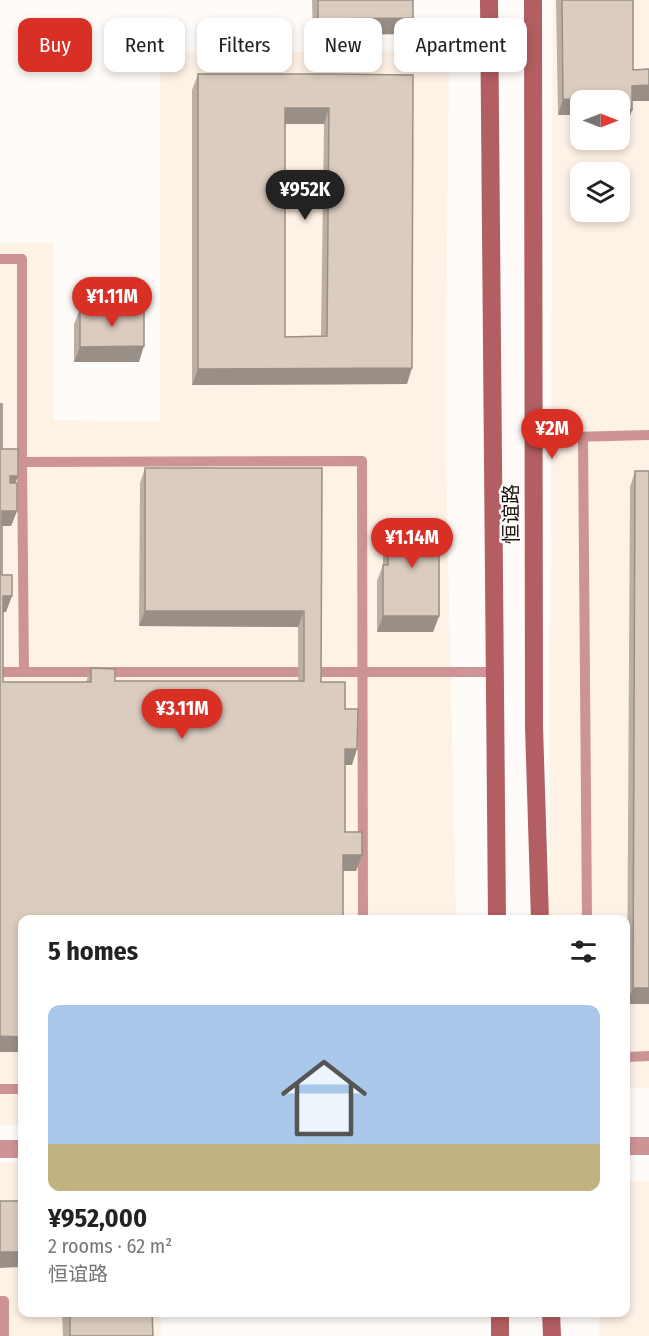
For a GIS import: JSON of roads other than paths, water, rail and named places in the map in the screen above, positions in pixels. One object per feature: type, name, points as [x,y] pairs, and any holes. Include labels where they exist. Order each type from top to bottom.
[{"type":"main road","name":"恒谊路","points":[[489,0],[497,915]]},
{"type":"main road","name":"恒谊路","points":[[533,0],[534,726],[540,915]]},
{"type":"main road","points":[[500,1317],[500,1336]]},
{"type":"main road","points":[[551,1317],[552,1336]]},
{"type":"street","points":[[630,1146],[649,1146]]},
{"type":"street","points":[[0,1149],[18,1149]]},
{"type":"lane","points":[[0,259],[22,259],[24,672]]},
{"type":"lane","points":[[534,438],[649,435]]},
{"type":"lane","points":[[583,437],[587,915]]},
{"type":"lane","points":[[22,462],[362,461],[363,915]]},
{"type":"lane","points":[[0,672],[298,672]]},
{"type":"lane","points":[[316,672],[495,672]]},
{"type":"lane","points":[[630,1058],[649,1056]]},
{"type":"lane","points":[[0,1089],[18,1089]]},
{"type":"lane","points":[[0,1301],[4,1301],[4,1336]]}]
